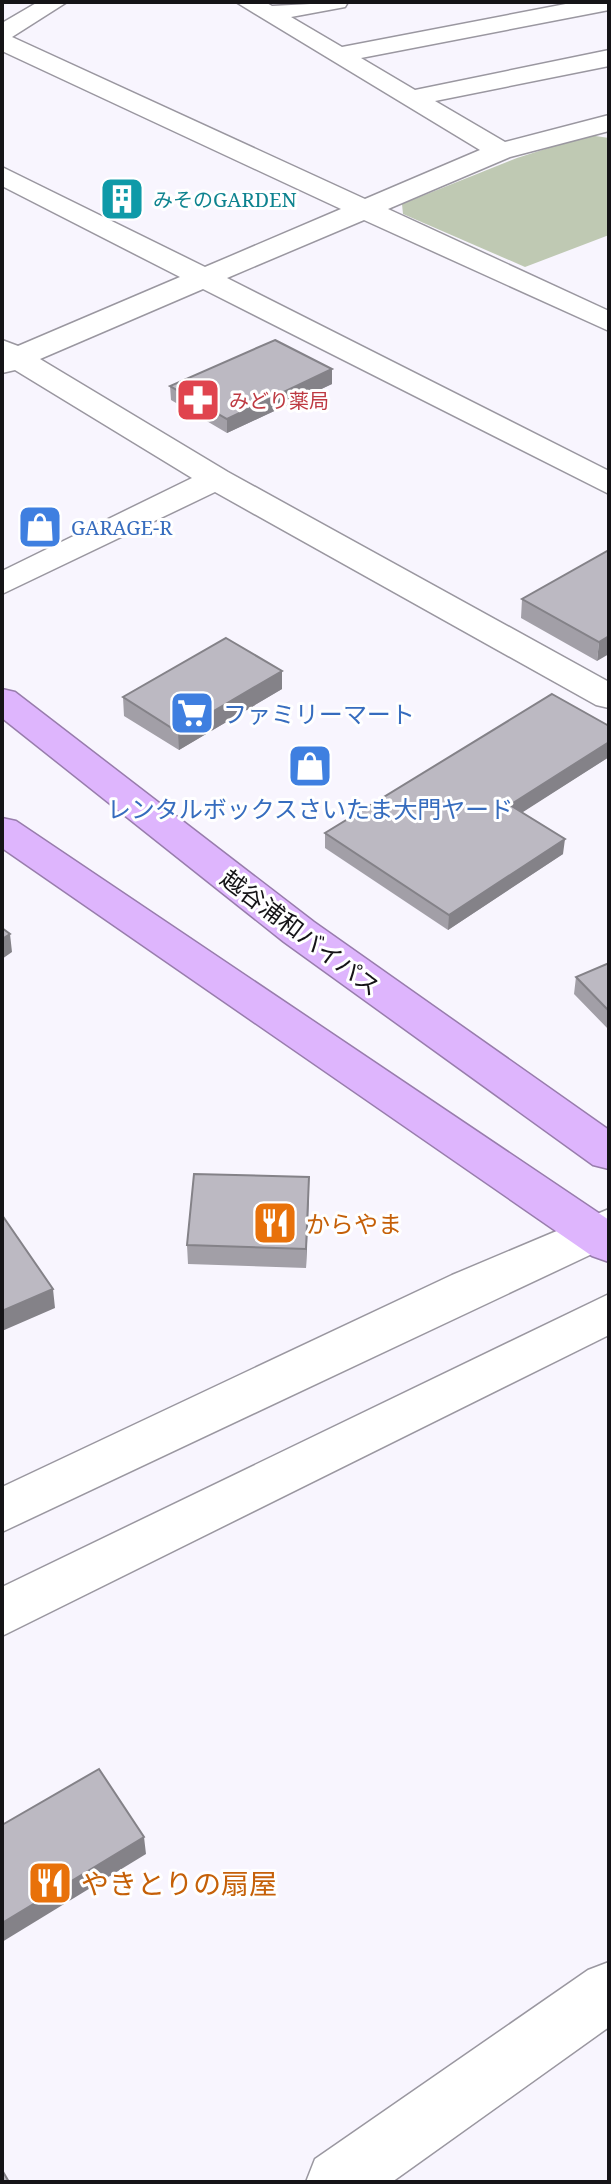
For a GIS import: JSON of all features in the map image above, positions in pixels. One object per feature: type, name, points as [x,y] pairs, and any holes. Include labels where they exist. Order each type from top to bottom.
[{"type":"highway","name":"越谷浦和バイパス","points":[[2,700],[299,932],[609,1153]]},
{"type":"highway","points":[[2,830],[604,1234]]},
{"type":"street","points":[[2,33],[55,2]]},
{"type":"street","points":[[258,8],[336,2]]},
{"type":"street","points":[[337,55],[609,3]]},
{"type":"street","points":[[258,8],[501,151]]},
{"type":"street","points":[[2,42],[609,322]]},
{"type":"street","points":[[412,98],[609,58]]},
{"type":"street","points":[[7,357],[204,278],[501,151],[607,124]]},
{"type":"street","points":[[2,175],[609,484]]},
{"type":"street","points":[[7,357],[216,479],[609,697]]},
{"type":"street","points":[[2,584],[216,479]]},
{"type":"street","points":[[2,1511],[469,1288],[604,1234]]},
{"type":"street","points":[[2,1613],[609,1313]]},
{"type":"street","points":[[352,2178],[609,1991]]},
{"type":"green space","points":[[589,135],[609,138],[609,235],[525,267],[403,214],[402,204],[517,158]]},
{"type":"building","points":[[275,340],[332,369],[227,419],[170,386]]},
{"type":"building","points":[[609,550],[609,636],[599,642],[522,599]]},
{"type":"building","points":[[226,638],[282,671],[178,732],[123,697]]},
{"type":"building","points":[[552,694],[609,726],[609,742],[510,805],[565,839],[449,915],[325,833]]},
{"type":"building","points":[[2,928],[10,934],[2,939]]},
{"type":"building","points":[[609,963],[609,1011],[576,977]]},
{"type":"building","points":[[194,1174],[309,1177],[306,1249],[187,1245]]},
{"type":"building","points":[[2,1215],[53,1289],[2,1311]]},
{"type":"building","points":[[99,1769],[144,1837],[2,1923],[2,1825]]},
{"type":"building","points":[[2,2170],[9,2182],[2,2182]]},
{"type":"place","name":"みそのGARDEN","points":[[122,199]]},
{"type":"place","name":"みどり薬局","points":[[198,400]]},
{"type":"place","name":"GARAGE-R","points":[[40,527]]},
{"type":"place","name":"ファミリーマート","points":[[192,713]]},
{"type":"place","name":"レンタルボックスさいたま大門ヤード","points":[[310,766]]},
{"type":"place","name":"からやま","points":[[275,1223]]},
{"type":"place","name":"やきとりの扇屋","points":[[50,1883]]}]
